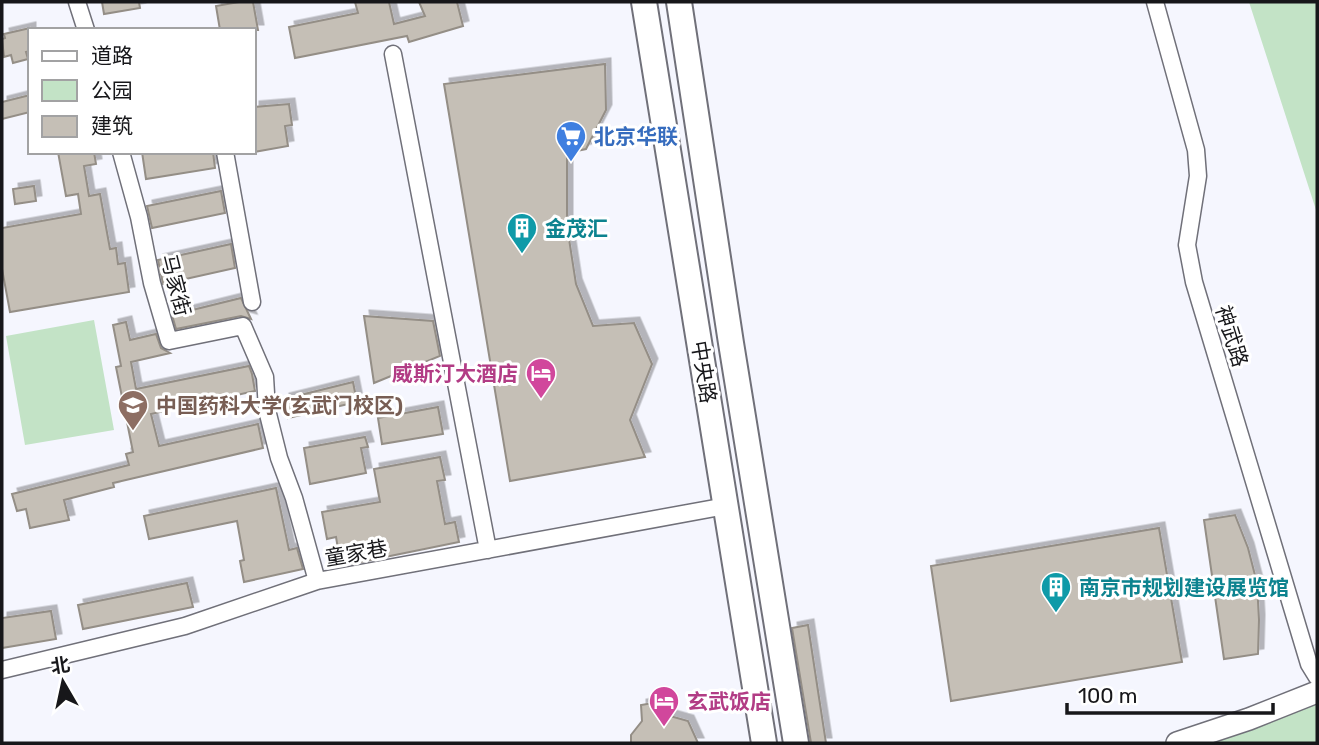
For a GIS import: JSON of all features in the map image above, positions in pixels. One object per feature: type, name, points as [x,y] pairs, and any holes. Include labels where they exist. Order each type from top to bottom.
[{"type":"main road","name":"中央路","points":[[644,2],[764,743]]},
{"type":"main road","name":"中央路","points":[[679,2],[796,743]]},
{"type":"street","points":[[77,2],[85,28]]},
{"type":"street","name":"神武路","points":[[1156,2],[1196,150],[1198,176],[1187,245],[1194,282],[1309,664],[1317,677]]},
{"type":"street","points":[[393,54],[488,550]]},
{"type":"street","name":"马家街","points":[[122,154],[169,341],[243,326],[250,339],[265,377],[267,410],[279,458],[294,498],[317,581]]},
{"type":"street","points":[[225,154],[252,302]]},
{"type":"street","name":"童家巷","points":[[2,670],[185,626],[317,581],[726,506]]},
{"type":"street","points":[[1177,743],[1317,692]]},
{"type":"green space","points":[[1249,2],[1317,2],[1317,213]]},
{"type":"green space","points":[[94,320],[114,430],[25,445],[6,336]]},
{"type":"green space","points":[[1317,702],[1317,743],[1191,743]]},
{"type":"building","points":[[102,2],[139,2],[140,8],[104,14]]},
{"type":"building","points":[[253,2],[258,30],[220,28],[216,6]]},
{"type":"building","points":[[355,2],[389,2],[394,24],[425,16],[419,2],[457,2],[463,26],[409,42],[407,36],[295,58],[289,27],[358,13]]},
{"type":"building","points":[[28,28],[28,59],[13,63],[11,55],[4,57],[4,34]]},
{"type":"building","name":"金茂汇","points":[[605,64],[606,110],[586,149],[567,153],[567,226],[576,284],[593,326],[634,323],[652,364],[630,420],[645,457],[510,481],[444,84]]},
{"type":"building","points":[[28,96],[28,112],[2,119],[2,102]]},
{"type":"building","points":[[289,104],[292,125],[285,126],[288,146],[256,152],[256,107]]},
{"type":"building","points":[[58,154],[94,154],[96,164],[84,166],[89,196],[100,194],[110,249],[116,248],[118,264],[125,263],[129,292],[10,312],[2,269],[2,228],[81,214],[78,194],[66,196]]},
{"type":"building","points":[[142,154],[213,154],[215,168],[146,179]]},
{"type":"building","points":[[34,186],[36,201],[15,204],[13,189]]},
{"type":"building","points":[[221,191],[225,213],[152,228],[147,206]]},
{"type":"building","points":[[231,244],[235,268],[163,284],[158,260]]},
{"type":"building","points":[[241,298],[251,319],[241,316],[176,329],[172,315]]},
{"type":"building","points":[[364,316],[433,321],[440,356],[374,383]]},
{"type":"building","points":[[126,322],[130,340],[156,334],[161,348],[170,353],[131,362],[136,389],[249,366],[252,374],[255,391],[151,414],[159,446],[258,424],[263,448],[113,483],[114,487],[64,500],[69,520],[30,528],[26,509],[17,511],[12,494],[129,465],[126,454],[133,452],[116,367],[121,366],[113,325]]},
{"type":"building","points":[[353,382],[357,402],[288,418],[284,399]]},
{"type":"building","points":[[438,407],[443,434],[382,444],[378,418]]},
{"type":"building","points":[[365,437],[368,447],[361,448],[366,473],[310,484],[304,448]]},
{"type":"building","points":[[440,457],[445,480],[437,481],[445,524],[455,522],[459,542],[341,566],[336,537],[327,539],[322,512],[380,502],[374,469]]},
{"type":"building","points":[[276,488],[289,550],[297,548],[303,569],[244,582],[240,561],[244,560],[237,521],[149,539],[144,516]]},
{"type":"building","points":[[1235,515],[1248,548],[1257,583],[1258,654],[1224,659],[1204,520]]},
{"type":"building","name":"南京市规划建设展览馆","points":[[1159,528],[1182,662],[951,701],[931,566]]},
{"type":"building","points":[[187,583],[193,607],[83,629],[78,605]]},
{"type":"building","points":[[51,611],[56,639],[2,648],[2,618]]},
{"type":"building","points":[[808,625],[826,743],[811,743],[792,628]]},
{"type":"building","name":"玄武饭店","points":[[670,700],[670,716],[688,721],[698,743],[631,743],[631,735],[642,721],[641,705]]},
{"type":"place","name":"北京华联","points":[[571,163]]},
{"type":"place","name":"金茂汇","points":[[522,255]]},
{"type":"place","name":"威斯汀大酒店","points":[[541,400]]},
{"type":"place","name":"中国药科大学(玄武门校区)","points":[[133,432]]},
{"type":"place","name":"南京市规划建设展览馆","points":[[1056,614]]},
{"type":"place","name":"玄武饭店","points":[[664,728]]}]
